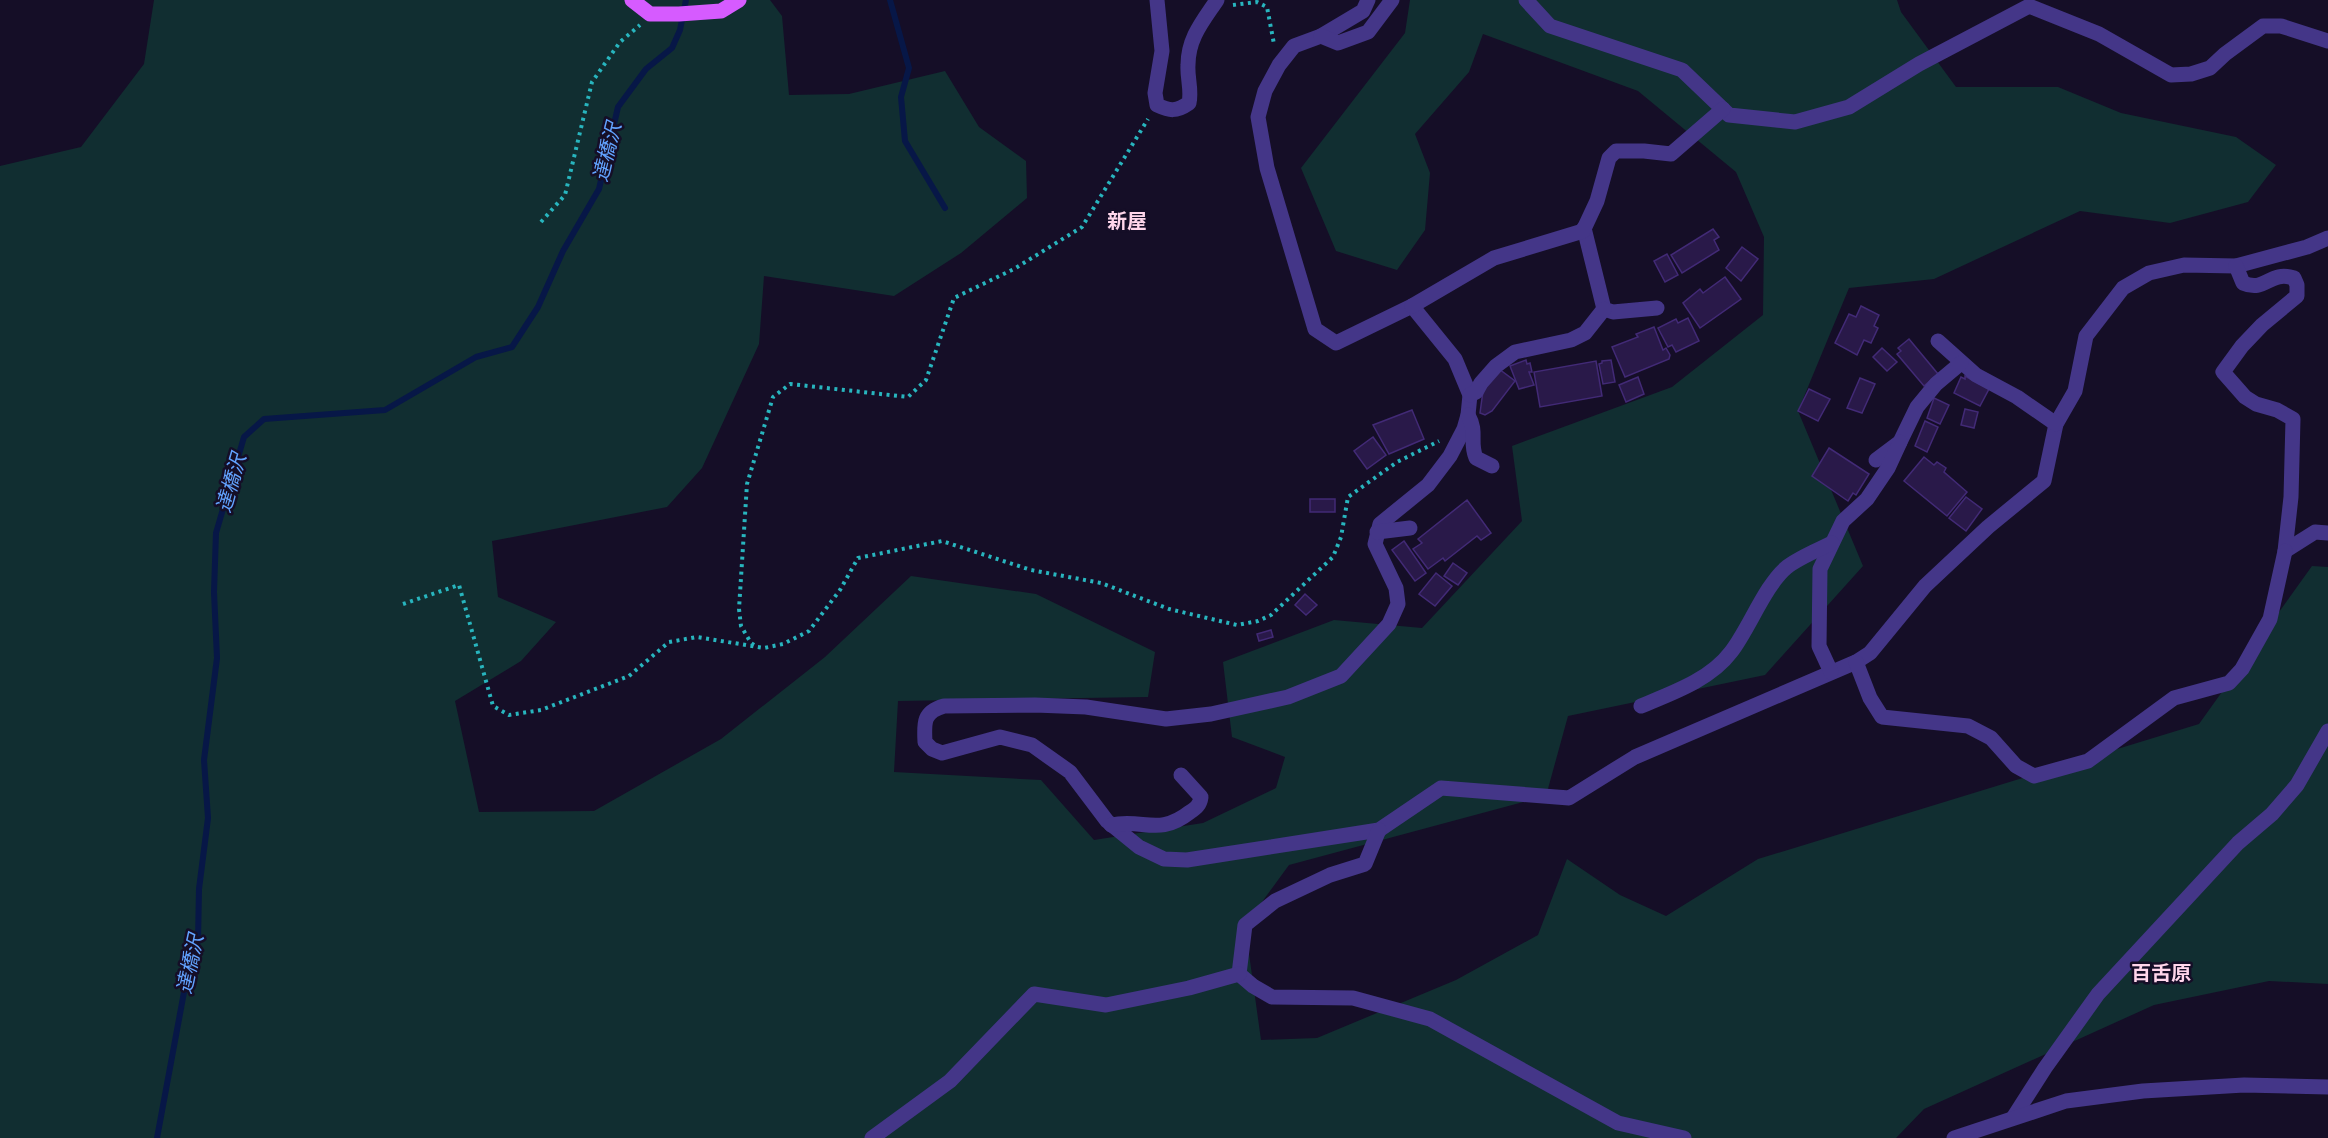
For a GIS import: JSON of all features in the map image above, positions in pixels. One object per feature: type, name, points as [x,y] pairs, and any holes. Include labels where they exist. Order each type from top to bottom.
[{"type":"main road","points":[[632,0],[650,14],[695,14],[721,10],[739,0]]},
{"type":"street","points":[[1157,0],[1162,51],[1155,93],[1157,105],[1171,112],[1189,104],[1191,94],[1188,65],[1193,35],[1221,1]]},
{"type":"street","points":[[1368,0],[1363,11],[1321,36],[1294,46],[1279,65],[1264,91],[1258,117],[1267,168],[1315,329],[1336,343],[1412,306],[1494,258],[1583,231],[1597,201],[1609,158],[1616,151],[1671,154],[1723,109]]},
{"type":"street","points":[[1321,36],[1338,43],[1368,32],[1392,0]]},
{"type":"street","points":[[1526,0],[1550,26],[1682,70],[1729,115],[1795,122],[1849,106],[1919,63],[2029,6],[2098,34],[2171,75],[2192,74],[2210,68],[2263,26],[2281,26],[2328,40]]},
{"type":"street","points":[[1584,228],[1604,309]]},
{"type":"street","points":[[1412,306],[1455,359],[1470,395],[1466,422],[1450,456],[1428,485],[1380,524],[1375,544],[1396,588],[1398,604],[1389,624],[1341,676],[1288,697],[1210,714],[1166,719],[1086,707],[944,706],[934,709],[927,716],[924,729],[925,742],[932,749],[942,753],[1000,737],[1032,745],[1070,772],[1111,825],[1139,847],[1164,859],[1277,847],[1343,834],[1378,830],[1441,788],[1569,798],[1635,757],[1856,662],[1870,653],[1925,586],[1988,528],[2044,481],[2056,424],[2075,391],[2086,336],[2123,288],[2149,273],[2184,265],[2236,266],[2307,247],[2328,238]]},
{"type":"street","points":[[1856,662],[1870,698],[1881,717],[1968,726],[1990,738],[2016,766],[2034,776],[2088,761],[2174,698],[2229,683],[2242,669],[2270,619],[2285,551],[2291,497],[2293,419],[2245,397],[2223,372],[2242,346],[2262,325],[2297,296],[2297,285],[2294,278],[2284,275],[2276,276],[2257,286],[2251,286],[2243,283],[2236,266]]},
{"type":"street","points":[[1604,309],[1613,312],[1657,308]]},
{"type":"street","points":[[1470,395],[1476,392],[1496,366],[1515,352],[1571,340],[1585,333],[1604,309]]},
{"type":"street","points":[[1938,341],[1976,375],[2017,397],[2056,424]]},
{"type":"street","points":[[1831,672],[1819,646],[1820,569],[1843,521],[1867,499],[1888,468],[1917,407],[1936,384],[1961,363]]},
{"type":"street","points":[[1466,422],[1474,427],[1473,450],[1476,458],[1492,466]]},
{"type":"street","points":[[1876,460],[1900,442]]},
{"type":"street","points":[[1377,532],[1410,528]]},
{"type":"street","points":[[2285,551],[2315,532],[2328,533]]},
{"type":"street","points":[[1641,706],[1680,690],[1708,673],[1730,653],[1786,567],[1832,543]]},
{"type":"street","points":[[2013,1118],[2045,1068],[2098,994],[2238,843],[2272,814],[2297,785],[2328,731]]},
{"type":"street","points":[[1111,825],[1122,822],[1162,826],[1179,821],[1199,806],[1201,797],[1181,775]]},
{"type":"street","points":[[1239,974],[1245,925],[1275,901],[1330,875],[1365,864],[1378,830]]},
{"type":"street","points":[[872,1138],[950,1081],[1034,994],[1106,1005],[1189,988],[1239,974]]},
{"type":"street","points":[[1239,974],[1253,986],[1272,997],[1353,998],[1430,1019],[1618,1123],[1684,1138]]},
{"type":"street","points":[[1954,1138],[2066,1101],[2143,1090],[2244,1085],[2328,1087]]},
{"type":"path","points":[[1221,1],[1233,5],[1257,2],[1268,7],[1279,65]]},
{"type":"path","points":[[542,222],[565,195],[592,82],[620,42],[650,14]]},
{"type":"path","points":[[764,648],[751,643],[741,626],[739,609],[747,484],[773,397],[790,384],[908,397],[926,380],[954,298],[1014,269],[1082,227],[1157,105]]},
{"type":"path","points":[[404,604],[459,585],[492,706],[509,715],[541,710],[629,676],[669,642],[697,637],[764,648],[783,644],[809,631],[840,590],[858,558],[942,541],[1031,570],[1101,584],[1169,609],[1237,625],[1258,621],[1271,615],[1333,557],[1341,537],[1348,497],[1396,462],[1466,422]]},
{"type":"green space","points":[[154,0],[770,0],[782,16],[789,95],[849,94],[945,71],[979,127],[1026,161],[1027,198],[961,253],[894,296],[764,276],[759,344],[702,468],[667,507],[492,541],[498,597],[556,622],[521,661],[455,701],[479,812],[594,811],[721,739],[825,657],[911,576],[1036,594],[1155,652],[1148,697],[898,701],[894,772],[1041,780],[1094,840],[1203,823],[1276,788],[1285,757],[1232,737],[1223,662],[1334,620],[1422,628],[1522,521],[1512,446],[1672,387],[1763,315],[1764,237],[1736,172],[1638,91],[1483,34],[1469,72],[1415,134],[1430,173],[1425,230],[1397,270],[1336,251],[1301,168],[1405,33],[1410,0],[1897,0],[1901,12],[1956,87],[2058,87],[2121,113],[2236,137],[2276,165],[2248,202],[2170,223],[2080,211],[1934,279],[1849,288],[1798,411],[1863,566],[1765,675],[1568,716],[1546,796],[1289,865],[1245,925],[1261,1040],[1317,1038],[1456,980],[1538,935],[1567,859],[1620,895],[1666,916],[1758,859],[2199,724],[2312,566],[2328,567],[2328,984],[2269,981],[2154,1005],[1924,1109],[1896,1138],[0,1138],[0,166],[81,147],[144,64]]},
{"type":"building","points":[[1713,229],[1719,237],[1714,240],[1719,250],[1682,273],[1671,255]]},
{"type":"building","points":[[1742,247],[1758,259],[1741,281],[1726,268]]},
{"type":"building","points":[[1667,254],[1678,275],[1665,282],[1654,261]]},
{"type":"building","points":[[1725,277],[1741,299],[1700,328],[1683,303],[1700,289],[1703,293]]},
{"type":"building","points":[[1861,306],[1879,315],[1874,326],[1878,328],[1871,343],[1864,340],[1857,355],[1835,343],[1849,314],[1856,317]]},
{"type":"building","points":[[1688,318],[1699,341],[1676,352],[1672,345],[1668,347],[1658,328],[1676,319],[1678,323]]},
{"type":"building","points":[[1654,327],[1663,350],[1666,348],[1670,355],[1669,359],[1625,377],[1612,347],[1638,337],[1636,334]]},
{"type":"building","points":[[1909,339],[1938,374],[1924,386],[1897,354],[1901,351],[1898,348]]},
{"type":"building","points":[[1882,348],[1897,362],[1887,371],[1873,357]]},
{"type":"building","points":[[1526,360],[1527,364],[1530,363],[1532,372],[1529,372],[1534,385],[1519,389],[1510,366]]},
{"type":"building","points":[[1611,360],[1615,382],[1603,384],[1599,364],[1602,361]]},
{"type":"building","points":[[1596,361],[1602,396],[1540,407],[1534,372]]},
{"type":"building","points":[[1499,369],[1515,381],[1492,411],[1485,415],[1480,413],[1483,391]]},
{"type":"building","points":[[1965,376],[1989,389],[1980,406],[1954,393],[1961,377],[1965,379]]},
{"type":"building","points":[[1638,377],[1644,394],[1626,402],[1619,385]]},
{"type":"building","points":[[1860,378],[1875,384],[1862,413],[1847,408]]},
{"type":"building","points":[[1809,389],[1830,399],[1818,421],[1798,411]]},
{"type":"building","points":[[1934,398],[1949,405],[1940,424],[1927,418]]},
{"type":"building","points":[[1965,409],[1978,412],[1974,428],[1961,425]]},
{"type":"building","points":[[1412,410],[1424,439],[1389,454],[1373,425]]},
{"type":"building","points":[[1925,421],[1938,427],[1927,452],[1915,446]]},
{"type":"building","points":[[1373,437],[1386,455],[1367,469],[1354,451]]},
{"type":"building","points":[[1829,448],[1869,474],[1856,495],[1853,493],[1848,501],[1812,476]]},
{"type":"building","points":[[1924,457],[1934,465],[1937,462],[1946,468],[1944,472],[1967,492],[1947,516],[1904,481]]},
{"type":"building","points":[[1966,497],[1982,509],[1966,531],[1949,518]]},
{"type":"building","points":[[1310,499],[1335,499],[1335,512],[1310,512]]},
{"type":"building","points":[[1467,500],[1491,533],[1481,540],[1477,536],[1445,561],[1443,558],[1428,569],[1413,549],[1422,543],[1418,539]]},
{"type":"building","points":[[1404,541],[1426,573],[1415,581],[1392,550]]},
{"type":"building","points":[[1453,563],[1467,573],[1458,585],[1444,576]]},
{"type":"building","points":[[1436,573],[1452,586],[1435,606],[1419,594]]},
{"type":"building","points":[[1305,594],[1317,605],[1306,615],[1295,605]]},
{"type":"building","points":[[1271,630],[1273,637],[1259,641],[1257,634]]},
{"type":"waterway","name":"達橋沢","points":[[157,1138],[187,976],[198,941],[199,889],[208,818],[204,760],[217,658],[214,592],[216,533],[244,437],[264,419],[385,410],[476,357],[512,347],[538,307],[563,251],[599,189],[618,107],[646,69],[672,48],[680,30],[686,0]]},
{"type":"waterway","points":[[890,0],[909,68],[901,97],[905,141],[945,208]]},
{"type":"district","name":"新屋","points":[[1127,221]]},
{"type":"district","name":"百舌原","points":[[2161,973]]}]
